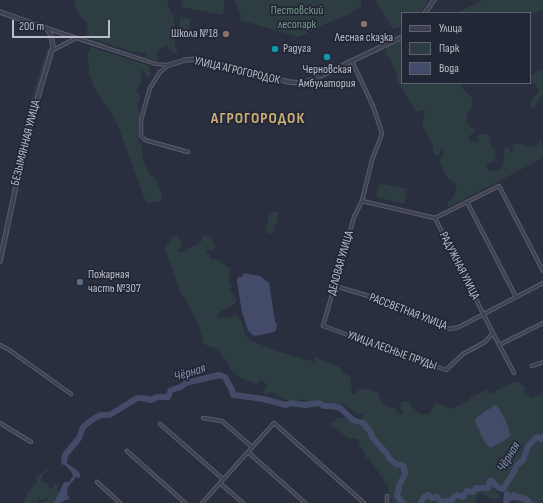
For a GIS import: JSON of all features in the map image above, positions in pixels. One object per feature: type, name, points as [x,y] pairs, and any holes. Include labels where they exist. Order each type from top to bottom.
[{"type":"street","points":[[426,12],[434,0]]},
{"type":"street","points":[[0,12],[156,64],[169,65]]},
{"type":"street","name":"БЕЗЫМЯННАЯ УЛИЦА","points":[[0,261],[27,135],[52,50],[52,39],[46,28]]},
{"type":"street","name":"УЛИЦА АГРОГОРОДОК","points":[[169,65],[184,60],[202,60],[299,84],[310,81],[401,37]]},
{"type":"street","points":[[52,50],[77,38]]},
{"type":"street","name":"ДЕЛОВАЯ УЛИЦА","points":[[323,326],[354,217],[362,201],[372,160],[381,139],[382,130],[373,106],[352,61]]},
{"type":"street","points":[[169,65],[160,72],[150,88],[142,120],[141,136],[145,140],[188,152]]},
{"type":"street","points":[[362,201],[434,218],[499,186],[543,272]]},
{"type":"street","points":[[467,202],[516,297]]},
{"type":"street","name":"РАДУЖНАЯ УЛИЦА","points":[[434,218],[493,333]]},
{"type":"street","name":"РАССВЕТНАЯ УЛИЦА","points":[[335,286],[382,300],[450,329],[459,327],[543,283]]},
{"type":"street","points":[[499,345],[543,323]]},
{"type":"street","name":"УЛИЦА ЛЕСНЫЕ ПРУДЫ","points":[[323,326],[446,370],[463,354],[485,342],[493,333]]},
{"type":"street","points":[[493,333],[514,373]]},
{"type":"street","points":[[0,345],[8,349],[71,394]]},
{"type":"street","points":[[532,366],[543,362]]},
{"type":"street","points":[[203,418],[222,421],[252,447]]},
{"type":"street","points":[[202,503],[274,422],[364,503]]},
{"type":"street","points":[[0,423],[31,442]]},
{"type":"street","points":[[160,424],[223,479]]},
{"type":"street","points":[[127,451],[185,503]]},
{"type":"street","points":[[248,452],[305,503]]},
{"type":"street","points":[[97,482],[120,503]]},
{"type":"street","points":[[220,483],[243,503]]},
{"type":"street","points":[[387,496],[387,503]]},
{"type":"green space","points":[[75,0],[167,0],[174,18],[175,47],[178,51],[176,54],[166,45],[157,51],[156,56],[159,57],[158,61],[145,57],[146,53],[130,51],[86,37],[88,24],[79,14],[75,5]]},
{"type":"green space","points":[[183,0],[225,0],[223,15],[181,7]]},
{"type":"green space","name":"Пестовский лесопарк","points":[[234,0],[361,0],[361,6],[348,15],[329,22],[299,37],[240,20],[241,16]]},
{"type":"green space","points":[[375,0],[428,0],[420,12],[401,12],[401,26],[393,29]]},
{"type":"green space","points":[[482,0],[543,0],[543,13],[541,10],[531,15],[531,12],[459,12]]},
{"type":"green space","points":[[181,17],[191,19],[187,36],[177,34]]},
{"type":"green space","points":[[401,39],[401,84],[461,84],[461,87],[471,96],[473,102],[470,111],[466,112],[468,114],[466,120],[470,127],[474,128],[475,132],[469,136],[469,141],[479,142],[477,137],[481,134],[489,135],[491,141],[490,144],[496,151],[495,162],[486,164],[489,172],[500,170],[503,164],[504,149],[509,147],[511,153],[514,152],[512,146],[515,143],[523,144],[525,147],[537,146],[539,141],[541,141],[543,155],[541,159],[449,207],[447,205],[448,201],[451,201],[452,197],[454,196],[457,186],[452,180],[448,179],[439,161],[444,154],[444,149],[440,149],[439,155],[435,155],[433,145],[422,125],[425,110],[416,112],[396,79],[397,73],[389,56],[387,56],[385,52],[387,46]]},
{"type":"green space","points":[[91,47],[147,65],[151,74],[148,79],[143,70],[140,72],[142,82],[136,91],[141,97],[137,106],[140,115],[138,126],[139,142],[142,145],[143,160],[150,175],[155,178],[162,193],[161,201],[148,203],[145,200],[119,128],[94,87],[89,73],[88,54]]},
{"type":"green space","points":[[47,49],[50,51],[32,108],[28,110]]},
{"type":"green space","points":[[543,69],[543,97],[540,97],[534,108],[531,108],[530,106],[532,99],[536,94],[538,94],[539,90],[536,85],[531,83],[531,75]]},
{"type":"green space","points":[[380,183],[407,189],[404,204],[376,197]]},
{"type":"green space","points":[[279,211],[273,234],[265,232],[269,215]]},
{"type":"green space","points":[[177,235],[182,245],[177,252],[181,253],[187,248],[195,246],[202,241],[202,237],[204,235],[211,237],[215,247],[213,251],[208,250],[206,253],[211,259],[219,260],[230,268],[229,280],[232,286],[229,289],[236,298],[236,302],[230,308],[221,311],[217,317],[228,318],[236,315],[241,320],[245,334],[251,341],[283,353],[314,362],[315,357],[339,367],[344,374],[350,376],[352,393],[354,394],[360,389],[364,388],[378,393],[380,396],[379,399],[382,403],[387,407],[395,408],[401,415],[403,413],[400,408],[401,402],[408,402],[420,414],[424,415],[429,414],[435,403],[452,409],[470,400],[469,398],[487,390],[490,394],[514,382],[518,382],[525,388],[524,392],[531,398],[540,395],[543,392],[543,503],[517,503],[503,489],[499,488],[491,481],[494,486],[494,490],[500,498],[494,500],[480,493],[476,496],[475,503],[394,503],[389,495],[388,484],[369,459],[366,458],[359,444],[359,440],[353,438],[350,439],[330,425],[332,422],[336,421],[338,417],[351,420],[363,428],[367,427],[368,425],[361,419],[364,414],[356,413],[338,403],[330,404],[325,402],[310,402],[303,399],[295,402],[282,398],[272,392],[264,394],[262,392],[266,389],[266,384],[261,380],[256,384],[239,377],[230,369],[225,359],[221,358],[220,352],[215,348],[204,344],[200,330],[186,298],[181,294],[165,249],[172,237]]},
{"type":"green space","points":[[47,469],[52,471],[48,471],[43,474],[41,483],[45,482],[49,485],[49,490],[56,484],[60,484],[56,489],[59,492],[54,503],[42,503],[46,500],[51,501],[45,498],[40,501],[38,496],[39,503],[23,503],[29,491],[37,482],[36,475],[38,476]]},
{"type":"water","points":[[244,273],[260,276],[269,283],[275,321],[277,325],[274,332],[256,336],[252,335],[248,330],[242,313],[237,281],[238,277],[242,277]]},
{"type":"water","points":[[496,404],[505,419],[511,435],[504,441],[490,448],[484,441],[475,421],[476,418]]},
{"type":"water","points":[[65,455],[66,463],[76,469],[80,474],[80,478],[76,477],[68,487],[67,495],[69,499],[60,503],[54,503],[64,482],[69,482],[73,476],[71,471],[62,462]]},
{"type":"waterway","name":"Чёрная","points":[[64,462],[65,455],[79,438],[83,427],[93,419],[101,415],[109,415],[137,398],[151,400],[157,397],[168,397],[171,390],[181,387],[186,383],[219,375],[225,377],[233,395],[263,399],[286,405],[290,403],[305,405],[319,403],[324,406],[333,406],[340,408],[353,420],[363,423],[389,458],[396,464],[404,467],[405,474],[399,486],[397,496],[403,503]]},
{"type":"waterway","name":"Чёрная","points":[[421,503],[423,498],[428,495],[432,498],[437,497],[441,502],[450,502],[457,495],[463,497],[467,491],[473,492],[476,488],[488,488],[490,481],[492,481],[499,488],[503,489],[516,466],[523,460],[528,446],[536,438],[538,437],[541,439],[543,437]]},
{"type":"waterway","points":[[507,494],[511,498],[514,495],[515,497],[526,499],[530,503]]},
{"type":"waterway","points":[[506,503],[507,494]]},
{"type":"place","name":"Лесная сказка","points":[[364,24]]},
{"type":"place","name":"Школа №18","points":[[226,34]]},
{"type":"place","name":"Радуга","points":[[275,49]]},
{"type":"place","name":"Черновская Амбулатория","points":[[327,57]]},
{"type":"place","name":"Пожарная часть №307","points":[[80,282]]},
{"type":"district","name":"АГРОГОРОДОК","points":[[258,119]]}]
